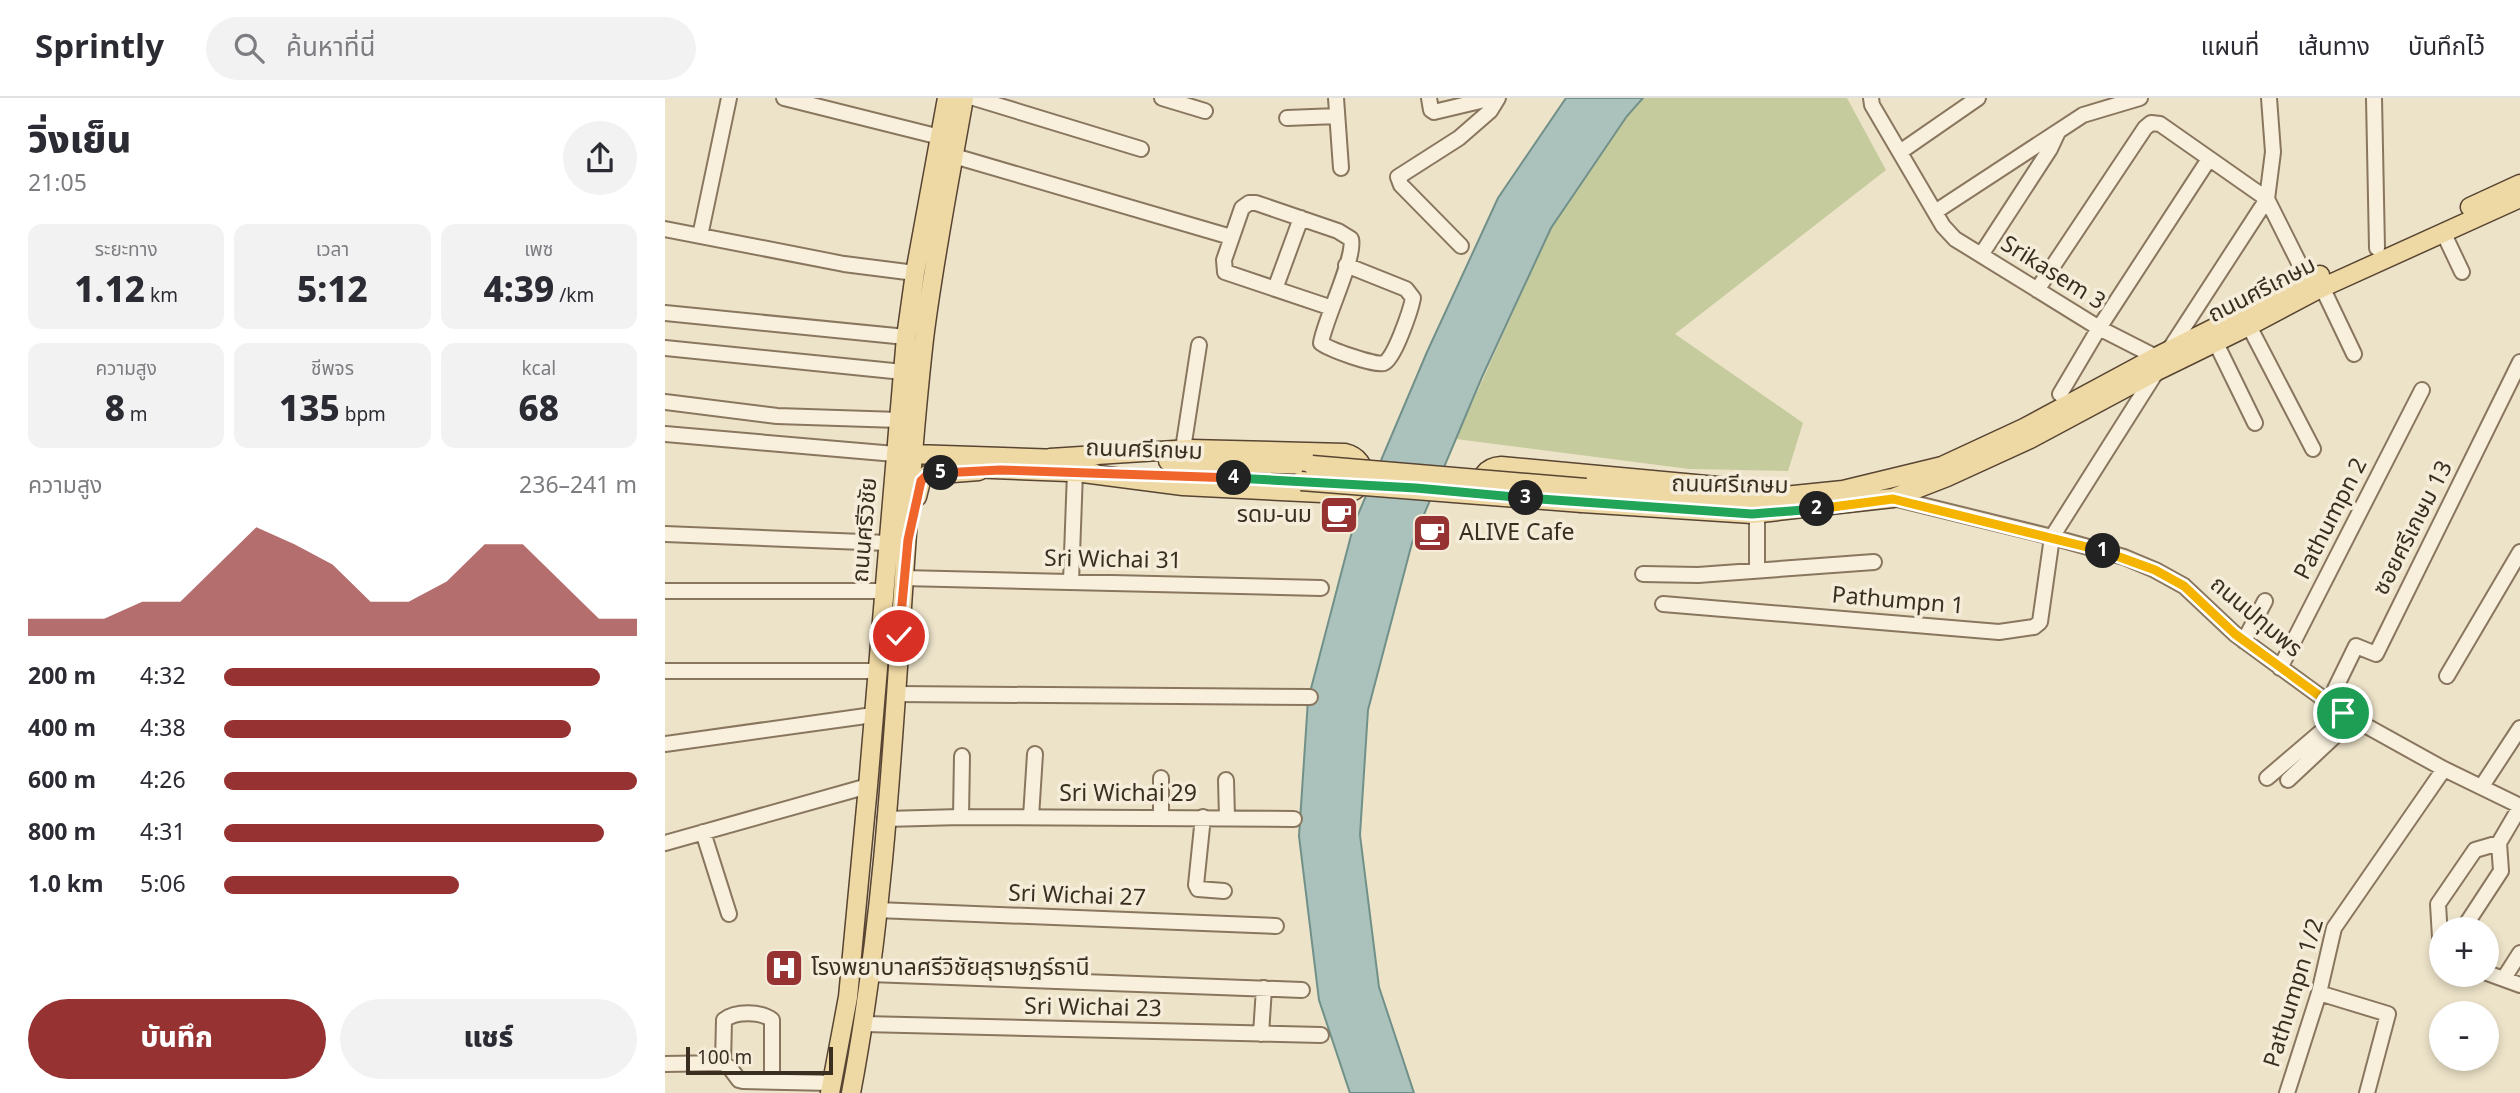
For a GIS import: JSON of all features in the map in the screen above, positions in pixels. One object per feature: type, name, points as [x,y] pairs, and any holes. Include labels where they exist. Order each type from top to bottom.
[{"type":"main road","name":"ถนนศรีวิชัย","points":[[851,1093],[864,1024],[877,911],[908,540],[908,459],[921,375],[924,274],[947,98]]},
{"type":"main road","name":"ถนนศรีวิชัย","points":[[899,426],[907,337],[954,156],[964,98]]},
{"type":"main road","name":"ถนนศรีเกษม","points":[[1000,464],[1050,458],[1312,465],[1755,514],[1893,499],[2030,439],[2161,359],[2215,341],[2249,326],[2377,248],[2520,184]]},
{"type":"main road","name":"ถนนศรีเกษม","points":[[908,459],[1079,472],[1584,495],[1763,498],[1843,490],[1942,466],[2315,284],[2520,198]]},
{"type":"main road","points":[[921,375],[928,444],[939,450],[1000,464]]},
{"type":"main road","points":[[899,426],[899,450],[908,459]]},
{"type":"main road","points":[[1050,458],[1182,449],[1345,453],[1352,454],[1362,463],[1364,469],[1363,482],[1354,491],[1342,494],[1183,486],[1079,472]]},
{"type":"main road","name":"ถนนศรีวิชัย","points":[[831,1088],[848,997],[869,786],[889,535],[899,477],[908,459]]},
{"type":"main road","points":[[908,540],[921,481],[927,475],[1000,464]]},
{"type":"main road","points":[[1755,514],[1693,521],[1497,503],[1483,495],[1482,478],[1490,469],[1501,466],[1762,491],[1843,490]]},
{"type":"main road","points":[[875,693],[895,694]]},
{"type":"street","points":[[700,236],[729,98]]},
{"type":"street","points":[[784,98],[940,137]]},
{"type":"street","points":[[974,98],[1141,149]]},
{"type":"street","points":[[1162,98],[1205,111]]},
{"type":"street","points":[[1336,98],[1341,168]]},
{"type":"street","points":[[1429,98],[1430,110],[1434,112],[1493,98]]},
{"type":"street","points":[[1461,246],[1401,185],[1398,177],[1459,138],[1490,111],[1498,98]]},
{"type":"street","points":[[1871,98],[1935,212],[1955,239],[1981,255]]},
{"type":"street","points":[[1900,152],[1978,98]]},
{"type":"street","points":[[1935,212],[2083,116],[2140,98]]},
{"type":"street","points":[[2052,537],[2161,359],[2267,199],[2273,152],[2269,98]]},
{"type":"street","points":[[2374,98],[2377,248]]},
{"type":"street","points":[[1287,118],[1337,116]]},
{"type":"street","points":[[2038,290],[2151,123],[2155,122],[2267,199],[2354,354]]},
{"type":"street","name":"Srikasem 3","points":[[2058,132],[2050,149],[1981,255],[2099,328],[2161,359]]},
{"type":"street","points":[[954,156],[1231,237]]},
{"type":"street","points":[[2060,394],[2099,328],[2209,159]]},
{"type":"street","points":[[1332,308],[1225,272],[1224,260],[1242,208],[1249,203],[1338,230],[1351,239],[1352,248],[1346,265],[1332,308],[1321,339],[1322,346],[1379,363],[1389,359],[1413,301],[1410,292],[1346,265]]},
{"type":"street","points":[[1275,289],[1301,218]]},
{"type":"street","points":[[665,229],[844,264],[924,274]]},
{"type":"street","points":[[2443,232],[2462,272]]},
{"type":"street","points":[[665,313],[907,337]]},
{"type":"street","points":[[2249,326],[2313,449]]},
{"type":"street","points":[[2215,341],[2255,423]]},
{"type":"street","points":[[1182,449],[1199,345]]},
{"type":"street","points":[[665,348],[903,372]]},
{"type":"street","name":"ซอยศรีเกษม 13","points":[[2335,689],[2356,646],[2376,653],[2519,367]]},
{"type":"street","name":"Pathumpn 2","points":[[2280,668],[2422,390]]},
{"type":"street","points":[[665,402],[777,416],[899,426]]},
{"type":"street","points":[[665,434],[908,459]]},
{"type":"street","points":[[1071,582],[1079,472]]},
{"type":"street","name":"ถนนปทุมพร","points":[[1893,499],[2052,537],[2124,557],[2155,570],[2184,586],[2244,641],[2348,716],[2444,769],[2520,806]]},
{"type":"street","points":[[1755,514],[1758,569]]},
{"type":"street","points":[[665,534],[889,535]]},
{"type":"street","name":"Pathumpn 1","points":[[1663,604],[2000,632],[2034,627],[2040,622],[2052,537]]},
{"type":"street","points":[[2447,676],[2520,552]]},
{"type":"street","points":[[1643,574],[1698,575],[1874,562]]},
{"type":"street","name":"Sri Wichai 31","points":[[903,578],[1321,588]]},
{"type":"street","points":[[665,591],[884,591]]},
{"type":"street","points":[[2244,641],[2265,601]]},
{"type":"street","points":[[665,671],[877,671]]},
{"type":"street","points":[[895,694],[1310,696]]},
{"type":"street","points":[[665,744],[873,715]]},
{"type":"street","points":[[2267,778],[2348,716]]},
{"type":"street","points":[[2288,780],[2348,716]]},
{"type":"street","points":[[2482,786],[2520,728]]},
{"type":"street","points":[[1031,817],[1035,754]]},
{"type":"street","points":[[961,817],[962,756]]},
{"type":"street","name":"Pathumpn 1/2","points":[[2287,1093],[2319,993],[2333,928],[2444,769]]},
{"type":"street","points":[[1160,778],[1160,817]]},
{"type":"street","points":[[1226,780],[1227,817]]},
{"type":"street","points":[[665,843],[869,786]]},
{"type":"street","points":[[2471,917],[2501,871],[2499,843],[2520,806]]},
{"type":"street","points":[[1203,817],[1196,885],[1198,889],[1224,891]]},
{"type":"street","name":"Sri Wichai 29","points":[[885,819],[1294,819]]},
{"type":"street","points":[[703,832],[729,914]]},
{"type":"street","points":[[2439,917],[2438,904],[2475,850],[2499,843]]},
{"type":"street","name":"Sri Wichai 27","points":[[877,911],[1276,926]]},
{"type":"street","points":[[2504,978],[2520,953]]},
{"type":"street","points":[[870,974],[1301,990]]},
{"type":"street","points":[[2499,977],[2520,985]]},
{"type":"street","points":[[1261,1034],[1264,988]]},
{"type":"street","points":[[2319,993],[2388,1014],[2367,1093]]},
{"type":"street","points":[[723,1063],[724,1020],[736,1014],[764,1014],[772,1020],[772,1081]]},
{"type":"street","name":"Sri Wichai 23","points":[[864,1024],[1321,1035]]},
{"type":"street","points":[[665,1064],[723,1063],[739,1080],[831,1088]]},
{"type":"green space","points":[[1643,98],[1847,98],[1886,170],[1675,334],[1803,423],[1788,471],[1689,469],[1456,439],[1551,228],[1627,116]]},
{"type":"water","points":[[1566,98],[1643,98],[1627,116],[1551,228],[1482,377],[1412,543],[1368,710],[1360,835],[1379,987],[1414,1093],[1350,1093],[1319,1000],[1299,836],[1308,700],[1354,524],[1427,352],[1498,198]]},
{"type":"place","name":"รดม-นม","points":[[1339,515]]},
{"type":"place","name":"ALIVE Cafe","points":[[1432,533]]},
{"type":"place","name":"โรงพยาบาลศรีวิชัยสุราษฎร์ธานี","points":[[784,968]]},
{"type":"route","points":[[899,636],[908,540],[918,492],[921,481],[927,475],[937,473],[1000,470],[1301,481],[1752,514],[1893,499],[2052,537],[2124,557],[2155,570],[2184,586],[2235,634],[2343,713]]}]
